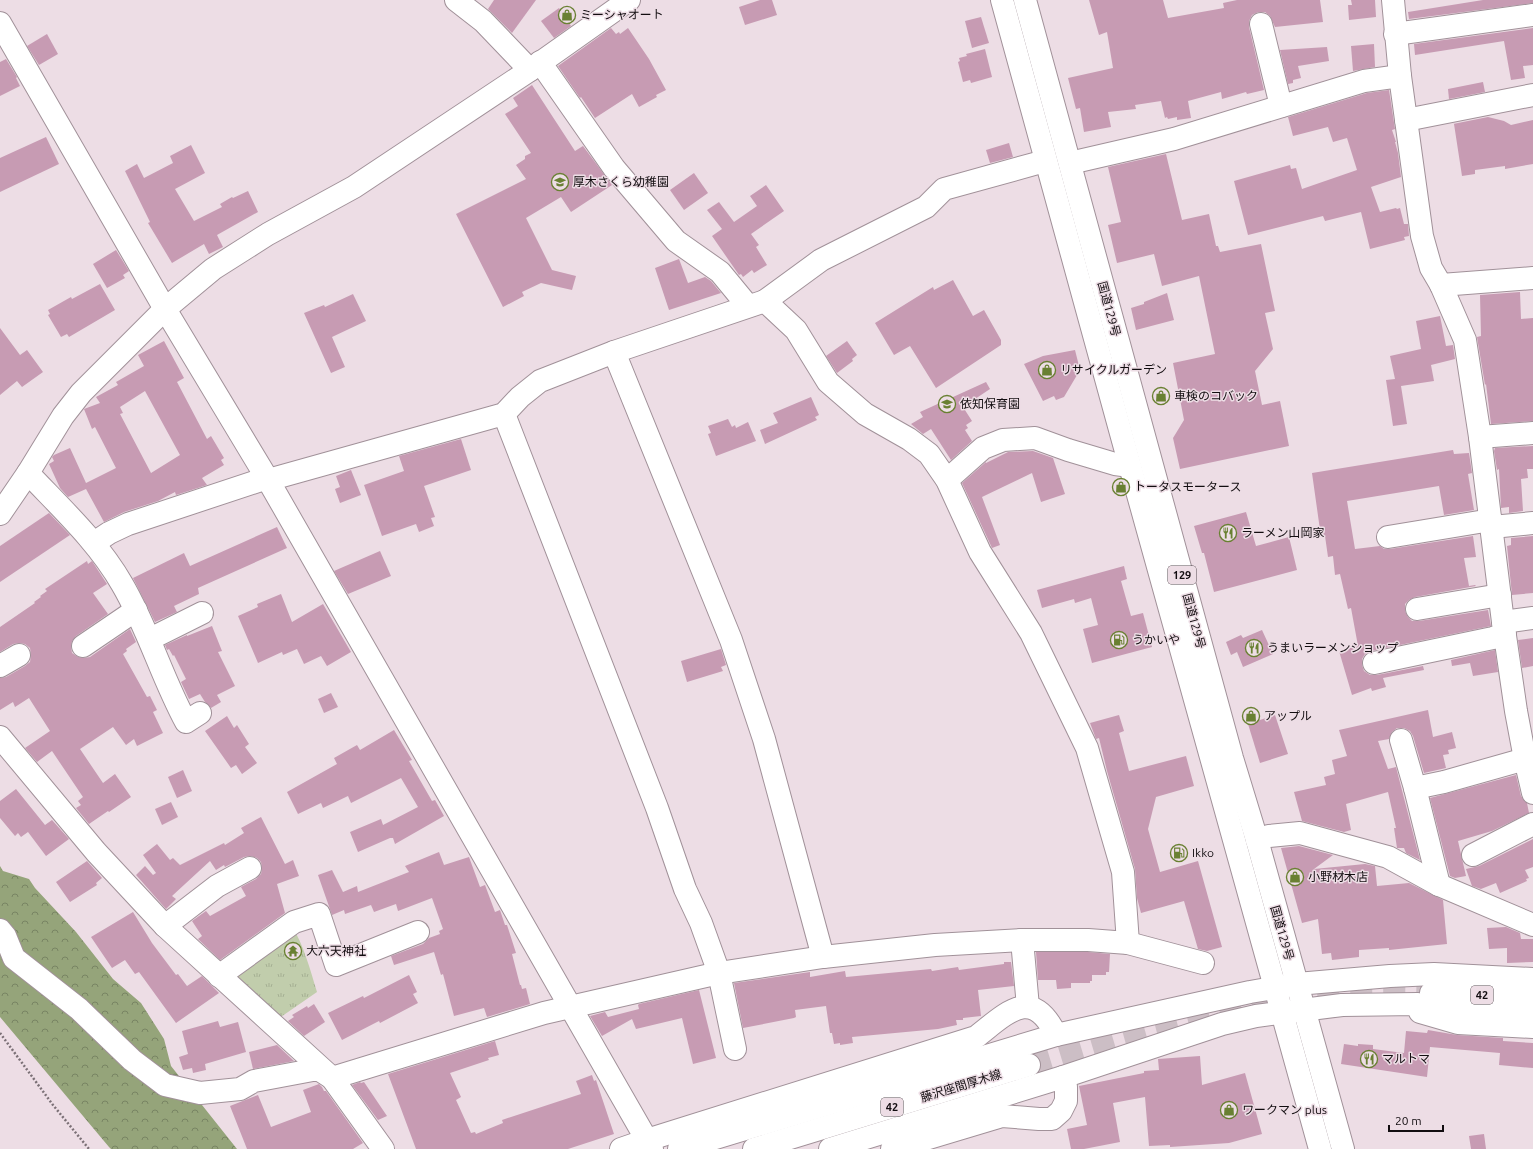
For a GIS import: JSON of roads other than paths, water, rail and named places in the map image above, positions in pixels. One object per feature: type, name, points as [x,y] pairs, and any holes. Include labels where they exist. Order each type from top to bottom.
[{"type":"main road","points":[[456,0],[535,66],[614,168],[676,241],[720,272],[756,304],[796,330],[828,382],[865,414],[909,440],[929,454],[947,480],[980,552],[1031,633],[1087,748],[1123,872],[1128,943]]},
{"type":"main road","points":[[0,514],[28,473],[63,416],[81,393],[165,309],[213,269],[268,234],[354,187],[535,66],[629,0]]},
{"type":"main road","name":"国道129号","points":[[1002,0],[1045,161],[1320,1149]]},
{"type":"main road","name":"国道129号","points":[[1024,0],[1070,163],[1232,758],[1343,1149]]},
{"type":"main road","points":[[1393,0],[1400,76],[1422,236],[1431,268],[1441,285],[1465,340],[1480,437],[1504,628],[1524,709],[1525,759],[1533,793]]},
{"type":"main road","points":[[1395,34],[1533,15]]},
{"type":"main road","points":[[0,23],[165,309],[267,479],[650,1145]]},
{"type":"main road","points":[[1261,24],[1281,106]]},
{"type":"main road","points":[[1070,163],[1174,138],[1364,81],[1400,76]]},
{"type":"main road","points":[[1406,120],[1533,95]]},
{"type":"main road","points":[[94,543],[109,533],[128,524],[267,479],[504,414],[520,397],[540,381],[614,352],[756,304],[821,260],[926,207],[944,189],[1045,161]]},
{"type":"main road","points":[[1441,285],[1533,278]]},
{"type":"main road","points":[[614,352],[731,640],[764,739],[823,957]]},
{"type":"main road","points":[[504,414],[657,808],[684,889],[701,923],[719,973],[735,1049]]},
{"type":"main road","points":[[1480,437],[1533,433]]},
{"type":"main road","points":[[947,480],[983,448],[1003,440],[1034,438],[1115,464],[1130,466]]},
{"type":"main road","points":[[28,473],[94,543],[120,592],[136,610],[150,639],[154,672],[172,696],[186,722]]},
{"type":"main road","points":[[1398,533],[1491,523],[1533,523]]},
{"type":"main road","points":[[1417,609],[1500,595]]},
{"type":"main road","points":[[94,643],[136,610]]},
{"type":"main road","points":[[150,639],[191,614]]},
{"type":"main road","points":[[1374,663],[1493,638],[1504,628],[1533,618]]},
{"type":"main road","points":[[0,737],[96,852],[165,926],[332,1078],[383,1149]]},
{"type":"main road","points":[[1401,740],[1415,788],[1439,885]]},
{"type":"main road","points":[[1415,788],[1444,782],[1525,759]]},
{"type":"main road","points":[[1473,855],[1533,824]]},
{"type":"main road","points":[[1256,840],[1269,836],[1300,833],[1388,857],[1439,885],[1533,925]]},
{"type":"main road","points":[[165,926],[218,886],[250,868]]},
{"type":"main road","points":[[220,976],[294,922],[319,914],[336,965],[418,932]]},
{"type":"main road","points":[[0,930],[5,936],[7,953],[79,1009],[132,1060],[165,1086],[200,1093],[240,1088],[254,1081],[318,1069],[332,1078],[544,1013],[719,973],[823,957],[935,945],[1022,940],[1088,940],[1128,943],[1203,963]]},
{"type":"main road","points":[[1022,940],[1028,1007]]},
{"type":"main road","points":[[679,1149],[1056,1035],[1276,988],[1297,984],[1390,976],[1434,974],[1533,979]]},
{"type":"main road","name":"42","points":[[1432,993],[1533,997]]},
{"type":"main road","points":[[1395,1004],[1458,1023],[1533,1028]]},
{"type":"main road","points":[[830,1149],[1063,1077],[1222,1024],[1256,1016],[1304,1010],[1328,1005],[1395,1004],[1418,1004],[1457,1010],[1533,1014]]},
{"type":"main road","points":[[621,1149],[650,1145],[976,1037],[1010,1011],[1028,1007],[1042,1014],[1051,1025],[1056,1035]]},
{"type":"main road","name":"藤沢座間厚木線","points":[[754,1149],[1029,1065]]},
{"type":"main road","points":[[892,1149],[1002,1116],[1052,1119],[1061,1111],[1066,1101],[1066,1087],[1063,1077]]},
{"type":"tunnel","points":[[1029,1065],[1180,1022],[1295,998],[1346,993],[1431,993]]},
{"type":"place","name":"ミーシャオート","points":[[567,15]]},
{"type":"place","name":"厚木さくら幼稚園","points":[[560,182]]},
{"type":"place","name":"リサイクルガーデン","points":[[1047,370]]},
{"type":"place","name":"車検のコバック","points":[[1161,396]]},
{"type":"place","name":"依知保育園","points":[[947,404]]},
{"type":"place","name":"トータスモータース","points":[[1121,487]]},
{"type":"place","name":"ラーメン山岡家","points":[[1228,533]]},
{"type":"place","name":"うかいや","points":[[1119,640]]},
{"type":"place","name":"うまいラーメンショップ","points":[[1254,648]]},
{"type":"place","name":"アップル","points":[[1251,716]]},
{"type":"place","name":"Ikko","points":[[1179,853]]},
{"type":"place","name":"小野材木店","points":[[1295,877]]},
{"type":"place","name":"大六天神社","points":[[293,951]]},
{"type":"place","name":"マルトマ","points":[[1369,1059]]},
{"type":"place","name":"ワークマン plus","points":[[1229,1110]]}]
